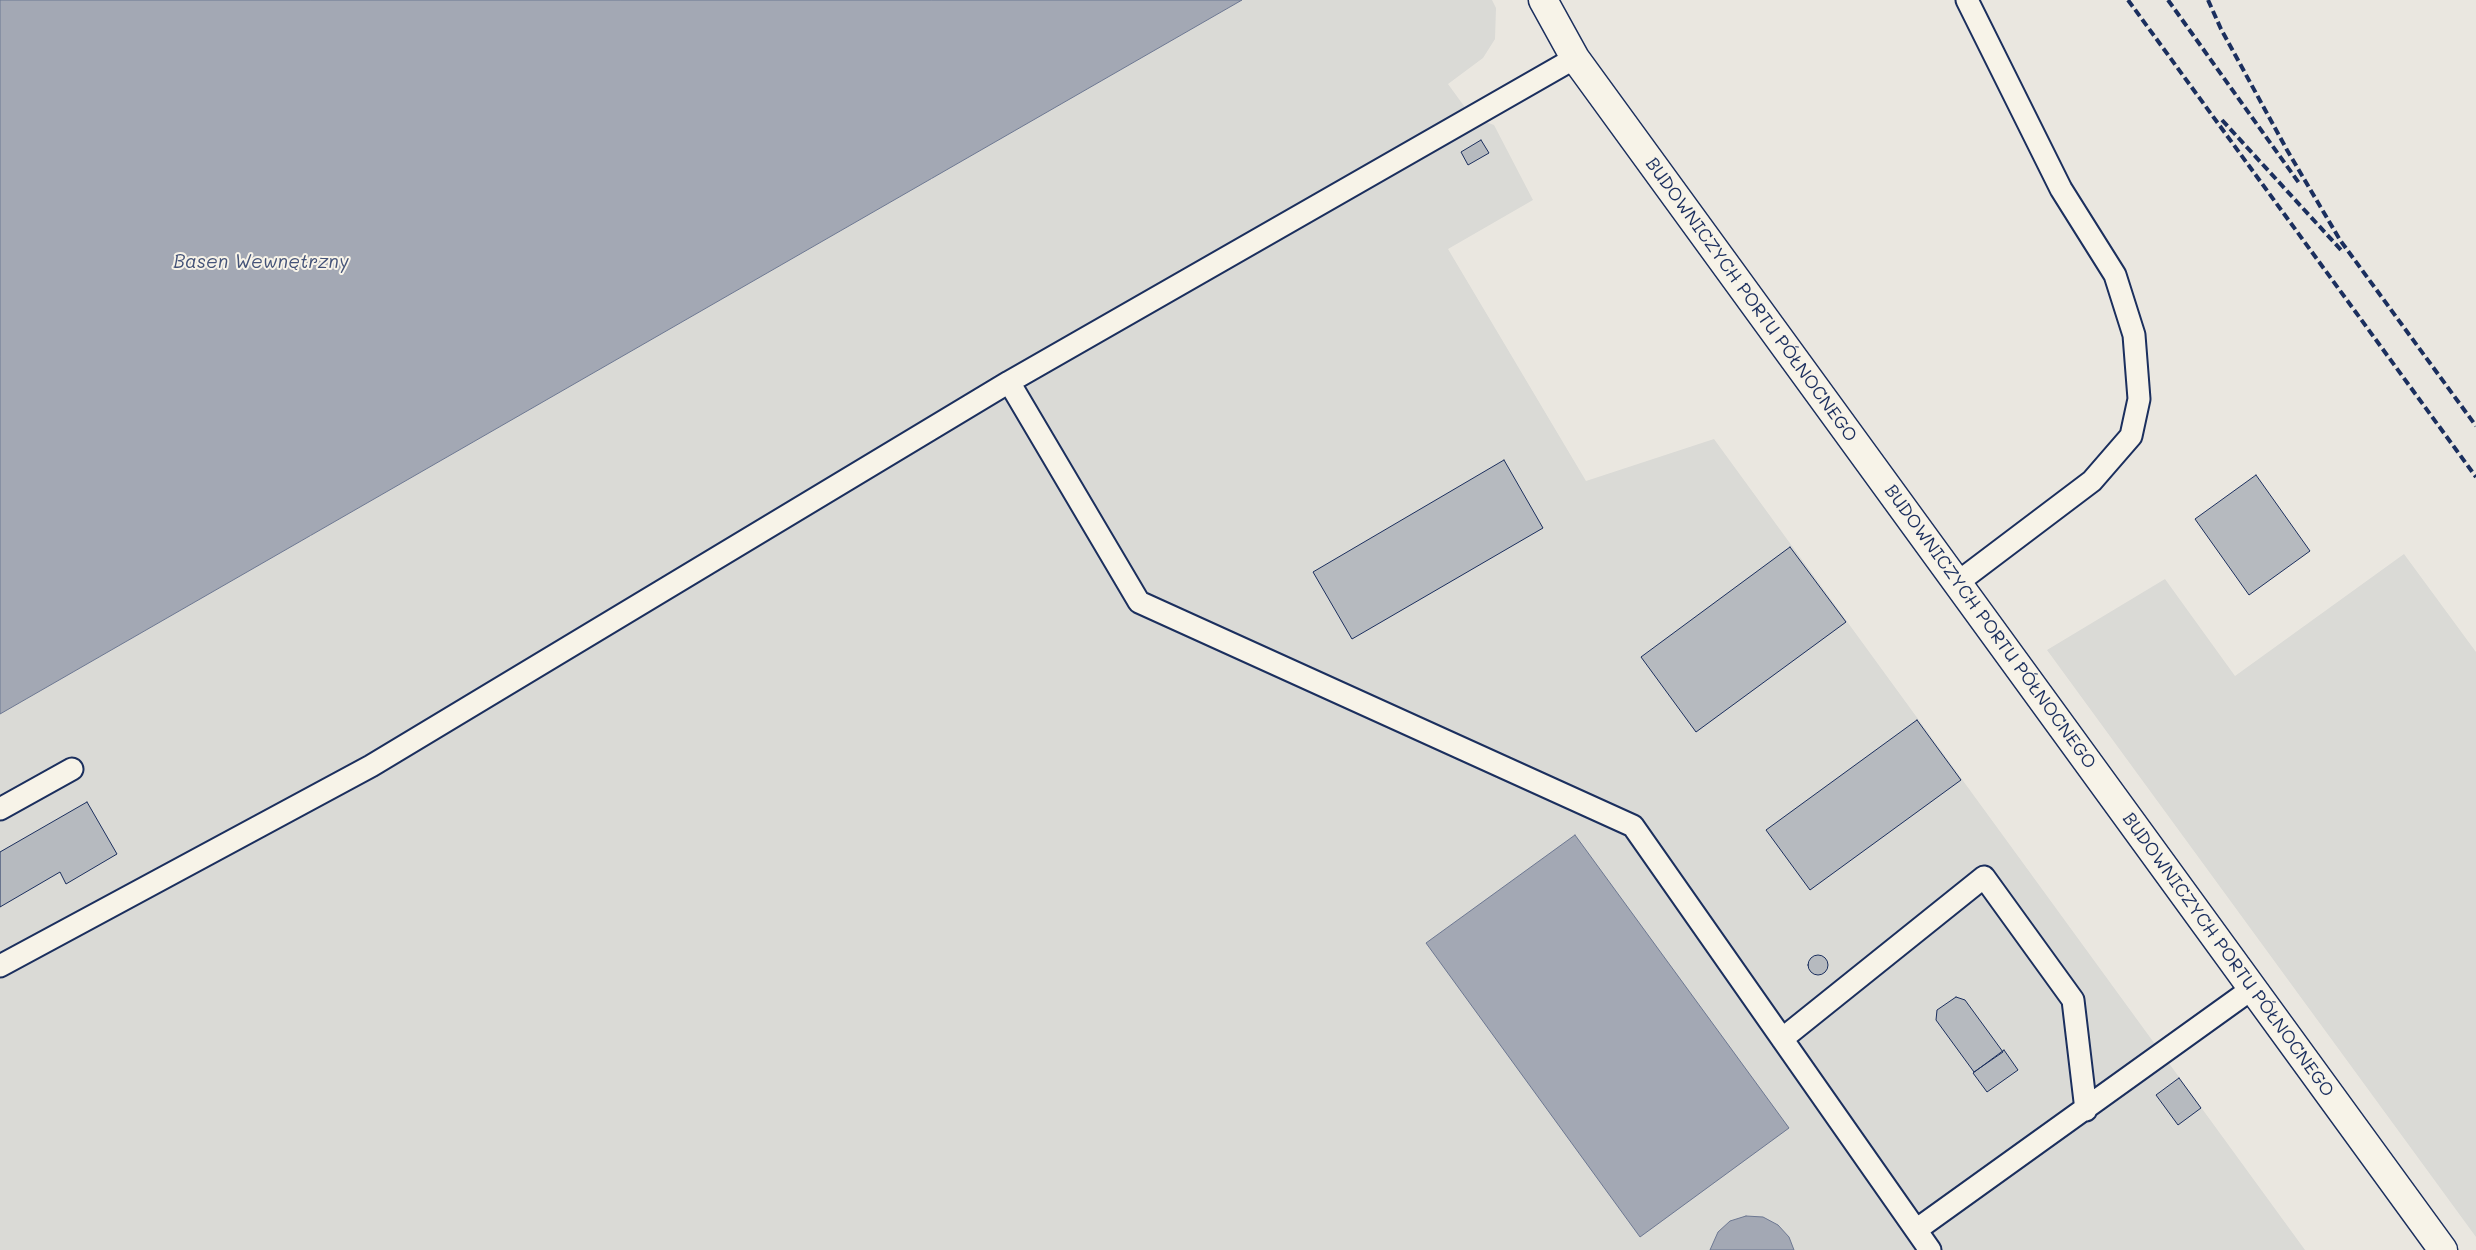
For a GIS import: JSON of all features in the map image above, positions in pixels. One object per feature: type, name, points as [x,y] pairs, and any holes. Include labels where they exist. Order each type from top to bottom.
[{"type":"street","name":"BUDOWNICZYCH PORTU PÓŁNOCNEGO","points":[[1543,0],[1575,58],[2443,1250]]},
{"type":"lane","points":[[1958,583],[2092,481],[2131,436],[2139,399],[2134,335],[2115,275],[2061,189],[1967,0]]},
{"type":"lane","points":[[0,966],[371,766],[1009,382],[1575,58]]},
{"type":"lane","points":[[1009,382],[1139,602],[1634,826],[1930,1250]]},
{"type":"lane","points":[[0,809],[72,769]]},
{"type":"lane","points":[[1782,1039],[1984,877],[2073,1000],[2086,1110]]},
{"type":"lane","points":[[1916,1230],[2086,1110],[2253,988]]},
{"type":"shaded area","points":[[1242,0],[1492,0],[1496,8],[1495,39],[1483,58],[1448,84],[1472,117],[1494,125],[1533,200],[1448,249],[1586,481],[1714,439],[2305,1250],[0,1250],[0,714]]},
{"type":"shaded area","points":[[2404,554],[2476,652],[2476,1237],[2047,650],[2165,579],[2235,676]]},
{"type":"water","name":"Basen Wewnętrzny","points":[[0,0],[1242,0],[0,714]]},
{"type":"water","points":[[1575,835],[1789,1128],[1640,1237],[1426,943]]},
{"type":"water","points":[[1746,1216],[1763,1217],[1778,1225],[1789,1237],[1794,1250],[1710,1250],[1718,1232],[1730,1221]]},
{"type":"building","points":[[1481,140],[1489,153],[1468,165],[1461,152]]},
{"type":"building","points":[[1504,460],[1543,528],[1352,639],[1313,572]]},
{"type":"building","points":[[2256,475],[2310,551],[2249,595],[2195,519]]},
{"type":"building","points":[[1790,547],[1846,622],[1696,732],[1641,657]]},
{"type":"building","points":[[1917,720],[1961,780],[1810,890],[1766,830]]},
{"type":"building","points":[[87,802],[117,854],[66,884],[60,872],[0,907],[0,852]]},
{"type":"building","points":[[1818,955],[1825,958],[1828,965],[1825,972],[1818,975],[1811,972],[1808,965],[1811,958]]},
{"type":"building","points":[[1956,997],[1965,1000],[2003,1052],[1974,1072],[1936,1020],[1937,1010]]},
{"type":"building","points":[[2004,1050],[2018,1070],[1987,1092],[1973,1073]]},
{"type":"building","points":[[2179,1078],[2201,1108],[2178,1125],[2156,1095]]},
{"type":"railway","points":[[2128,0],[2476,477]]},
{"type":"railway","points":[[2168,0],[2299,183]]},
{"type":"railway","points":[[2208,0],[2221,29],[2287,150],[2340,240],[2476,426]]},
{"type":"railway","points":[[2222,120],[2342,251]]}]
